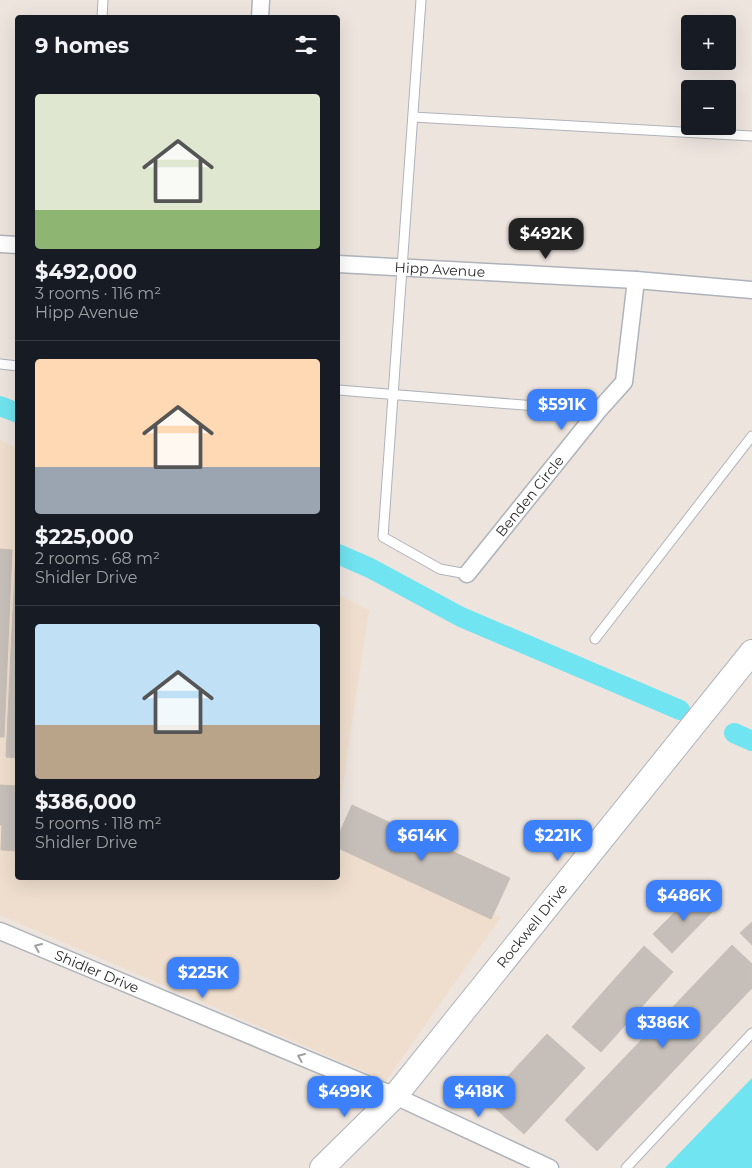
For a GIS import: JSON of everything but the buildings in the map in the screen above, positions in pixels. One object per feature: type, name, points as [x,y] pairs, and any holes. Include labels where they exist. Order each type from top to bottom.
[{"type":"street","points":[[260,15],[261,0]]},
{"type":"street","points":[[0,244],[15,245]]},
{"type":"street","name":"Hipp Avenue","points":[[340,264],[402,269],[636,280],[752,290]]},
{"type":"street","name":"Benden Circle","points":[[468,574],[598,411],[624,382],[636,280]]},
{"type":"street","name":"Rockwell Drive","points":[[330,1165],[395,1096],[752,652]]},
{"type":"street","name":"Shidler Drive","points":[[0,931],[395,1096],[550,1168]]},
{"type":"lane","points":[[102,15],[103,0]]},
{"type":"lane","points":[[421,0],[383,537],[440,569],[468,574]]},
{"type":"lane","points":[[413,117],[752,136]]},
{"type":"lane","points":[[0,364],[15,366]]},
{"type":"lane","points":[[340,390],[598,411]]},
{"type":"lane","points":[[595,639],[752,436]]},
{"type":"lane","points":[[626,1168],[752,1033]]},
{"type":"shaded area","points":[[0,440],[15,447],[15,880],[340,880],[340,850],[501,917],[386,1081],[0,915]]},
{"type":"shaded area","points":[[340,596],[369,610],[340,804]]},
{"type":"water","points":[[752,1078],[752,1168],[665,1168]]},
{"type":"waterway","points":[[0,406],[15,412]]},
{"type":"waterway","points":[[340,555],[370,568],[461,617],[680,710]]},
{"type":"waterway","points":[[734,733],[752,741]]}]
